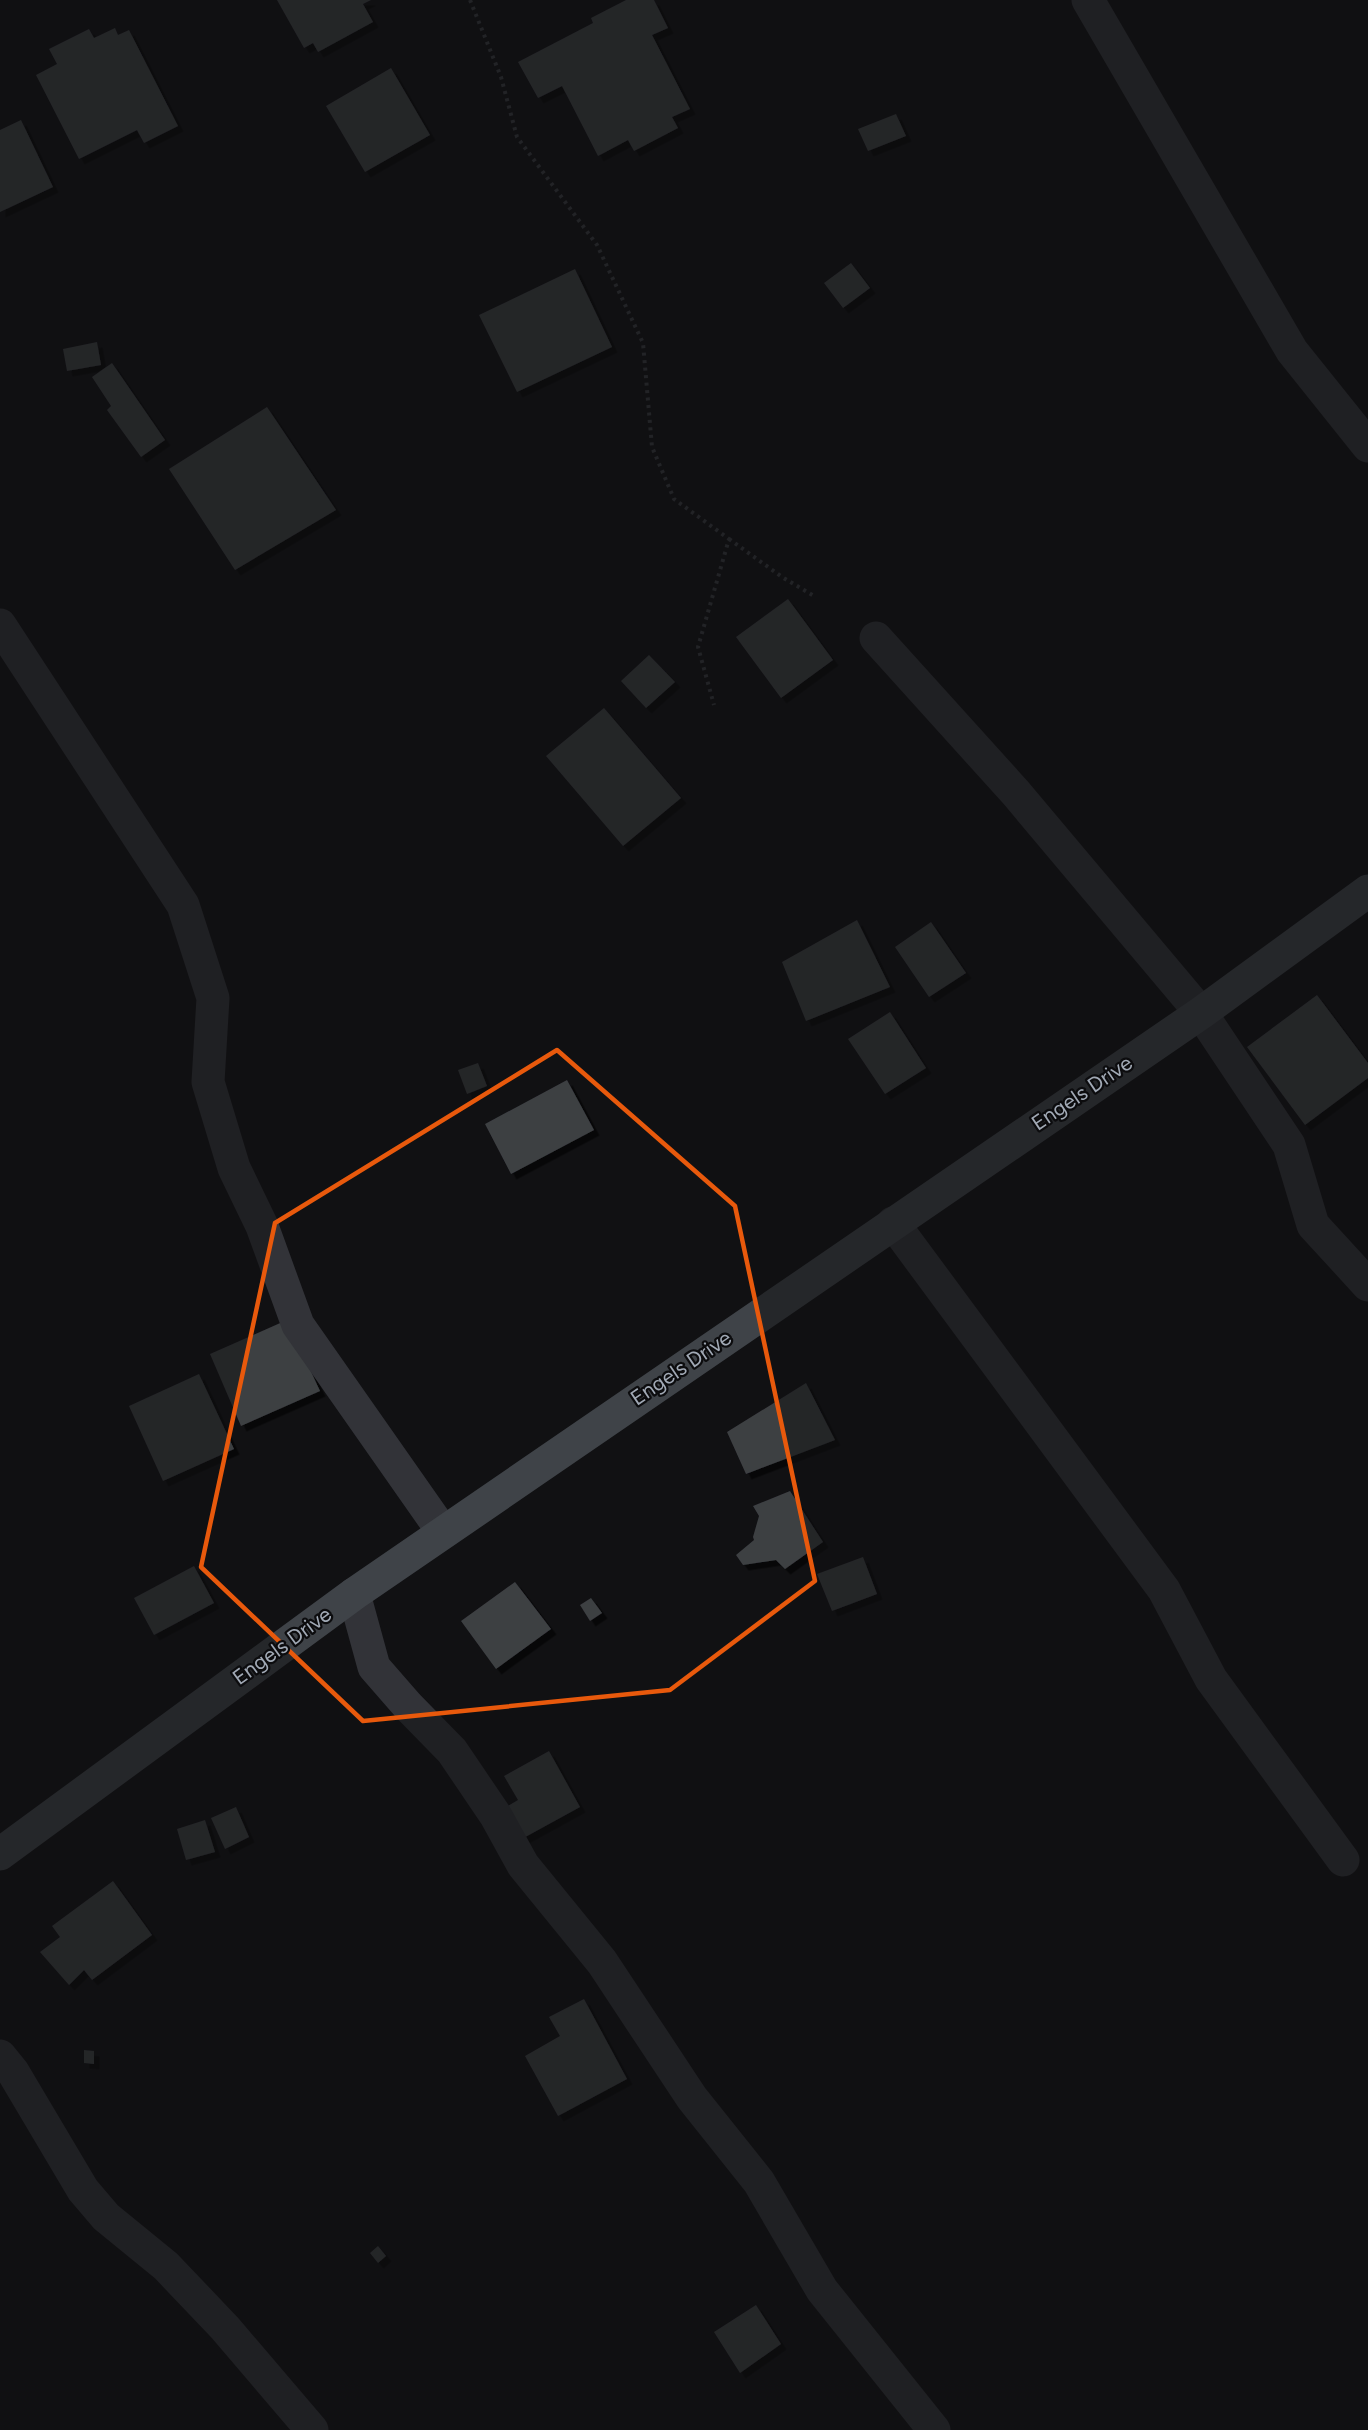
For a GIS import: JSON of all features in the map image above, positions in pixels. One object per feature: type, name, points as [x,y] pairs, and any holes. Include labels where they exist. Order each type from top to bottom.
[{"type":"street","points":[[1088,0],[1292,351],[1368,446]]},
{"type":"street","points":[[0,625],[183,905],[213,998],[208,1082],[234,1168],[262,1226],[298,1325],[443,1532]]},
{"type":"street","points":[[876,638],[1016,793],[1201,1013],[1289,1145],[1313,1225],[1368,1285]]},
{"type":"street","name":"Engels Drive","points":[[0,1854],[354,1594],[1201,1013],[1368,891]]},
{"type":"street","points":[[892,1223],[1164,1590],[1211,1679],[1343,1860]]},
{"type":"street","points":[[354,1594],[374,1667],[452,1751],[496,1816],[523,1865],[602,1962],[692,2098],[759,2182],[822,2290],[934,2430]]},
{"type":"street","points":[[0,2056],[13,2072],[83,2190],[106,2217],[174,2274],[225,2328],[312,2430]]},
{"type":"path","points":[[470,0],[501,77],[517,137],[597,245],[643,343],[652,447],[674,499],[782,577],[814,596]]},
{"type":"path","points":[[714,705],[698,647],[729,539]]},
{"type":"highlighted area","points":[[557,1050],[735,1206],[815,1581],[670,1690],[363,1721],[201,1567],[275,1223]]},
{"type":"building","points":[[277,0],[371,0],[363,4],[373,22],[318,52],[313,43],[304,48]]},
{"type":"building","points":[[626,0],[654,0],[668,28],[652,35],[690,109],[672,117],[678,128],[634,151],[628,140],[598,156],[562,86],[538,98],[518,62],[593,23],[591,18]]},
{"type":"building","points":[[115,28],[118,35],[129,30],[178,126],[144,143],[137,130],[79,159],[36,75],[57,64],[49,49],[89,29],[94,38]]},
{"type":"building","points":[[391,68],[430,135],[365,172],[326,106]]},
{"type":"building","points":[[896,114],[906,136],[868,151],[858,129]]},
{"type":"building","points":[[21,120],[53,187],[0,212],[0,130]]},
{"type":"building","points":[[851,263],[870,288],[843,308],[824,283]]},
{"type":"building","points":[[575,269],[612,347],[517,392],[479,315]]},
{"type":"building","points":[[97,342],[101,365],[67,371],[63,349]]},
{"type":"building","points":[[112,363],[165,440],[141,457],[107,410],[111,406],[92,377]]},
{"type":"building","points":[[267,407],[336,510],[235,570],[169,469]]},
{"type":"building","points":[[788,599],[833,660],[781,698],[736,637]]},
{"type":"building","points":[[649,655],[675,682],[646,708],[621,681]]},
{"type":"building","points":[[604,708],[681,798],[623,846],[546,756]]},
{"type":"building","points":[[857,920],[890,987],[806,1021],[782,962]]},
{"type":"building","points":[[931,922],[966,973],[929,997],[895,947]]},
{"type":"building","points":[[1317,995],[1368,1063],[1368,1078],[1305,1125],[1247,1047]]},
{"type":"building","points":[[890,1012],[926,1068],[885,1094],[848,1039]]},
{"type":"building","points":[[478,1063],[487,1086],[467,1094],[458,1070]]},
{"type":"building","points":[[567,1080],[594,1130],[511,1174],[485,1124]]},
{"type":"building","points":[[287,1320],[320,1391],[241,1426],[210,1354]]},
{"type":"building","points":[[199,1374],[234,1449],[163,1481],[129,1406]]},
{"type":"building","points":[[806,1383],[835,1440],[746,1474],[727,1432]]},
{"type":"building","points":[[790,1491],[823,1542],[785,1569],[776,1560],[743,1565],[736,1555],[754,1540],[759,1516],[753,1506]]},
{"type":"building","points":[[863,1557],[877,1594],[832,1611],[817,1574]]},
{"type":"building","points":[[194,1566],[214,1603],[154,1635],[134,1598]]},
{"type":"building","points":[[515,1582],[551,1629],[496,1669],[461,1621]]},
{"type":"building","points":[[591,1598],[602,1613],[590,1621],[580,1605]]},
{"type":"building","points":[[549,1751],[580,1807],[518,1841],[501,1810],[518,1800],[504,1776]]},
{"type":"building","points":[[236,1807],[249,1837],[225,1849],[211,1818]]},
{"type":"building","points":[[205,1820],[215,1852],[186,1860],[177,1829]]},
{"type":"building","points":[[113,1881],[152,1935],[92,1980],[84,1970],[69,1985],[40,1952],[60,1937],[52,1926]]},
{"type":"building","points":[[584,1999],[627,2079],[558,2116],[525,2056],[560,2036],[549,2017]]},
{"type":"building","points":[[84,2050],[94,2051],[94,2064],[84,2063]]},
{"type":"building","points":[[378,2246],[386,2256],[378,2263],[370,2253]]},
{"type":"building","points":[[756,2305],[781,2344],[740,2373],[714,2332]]}]
